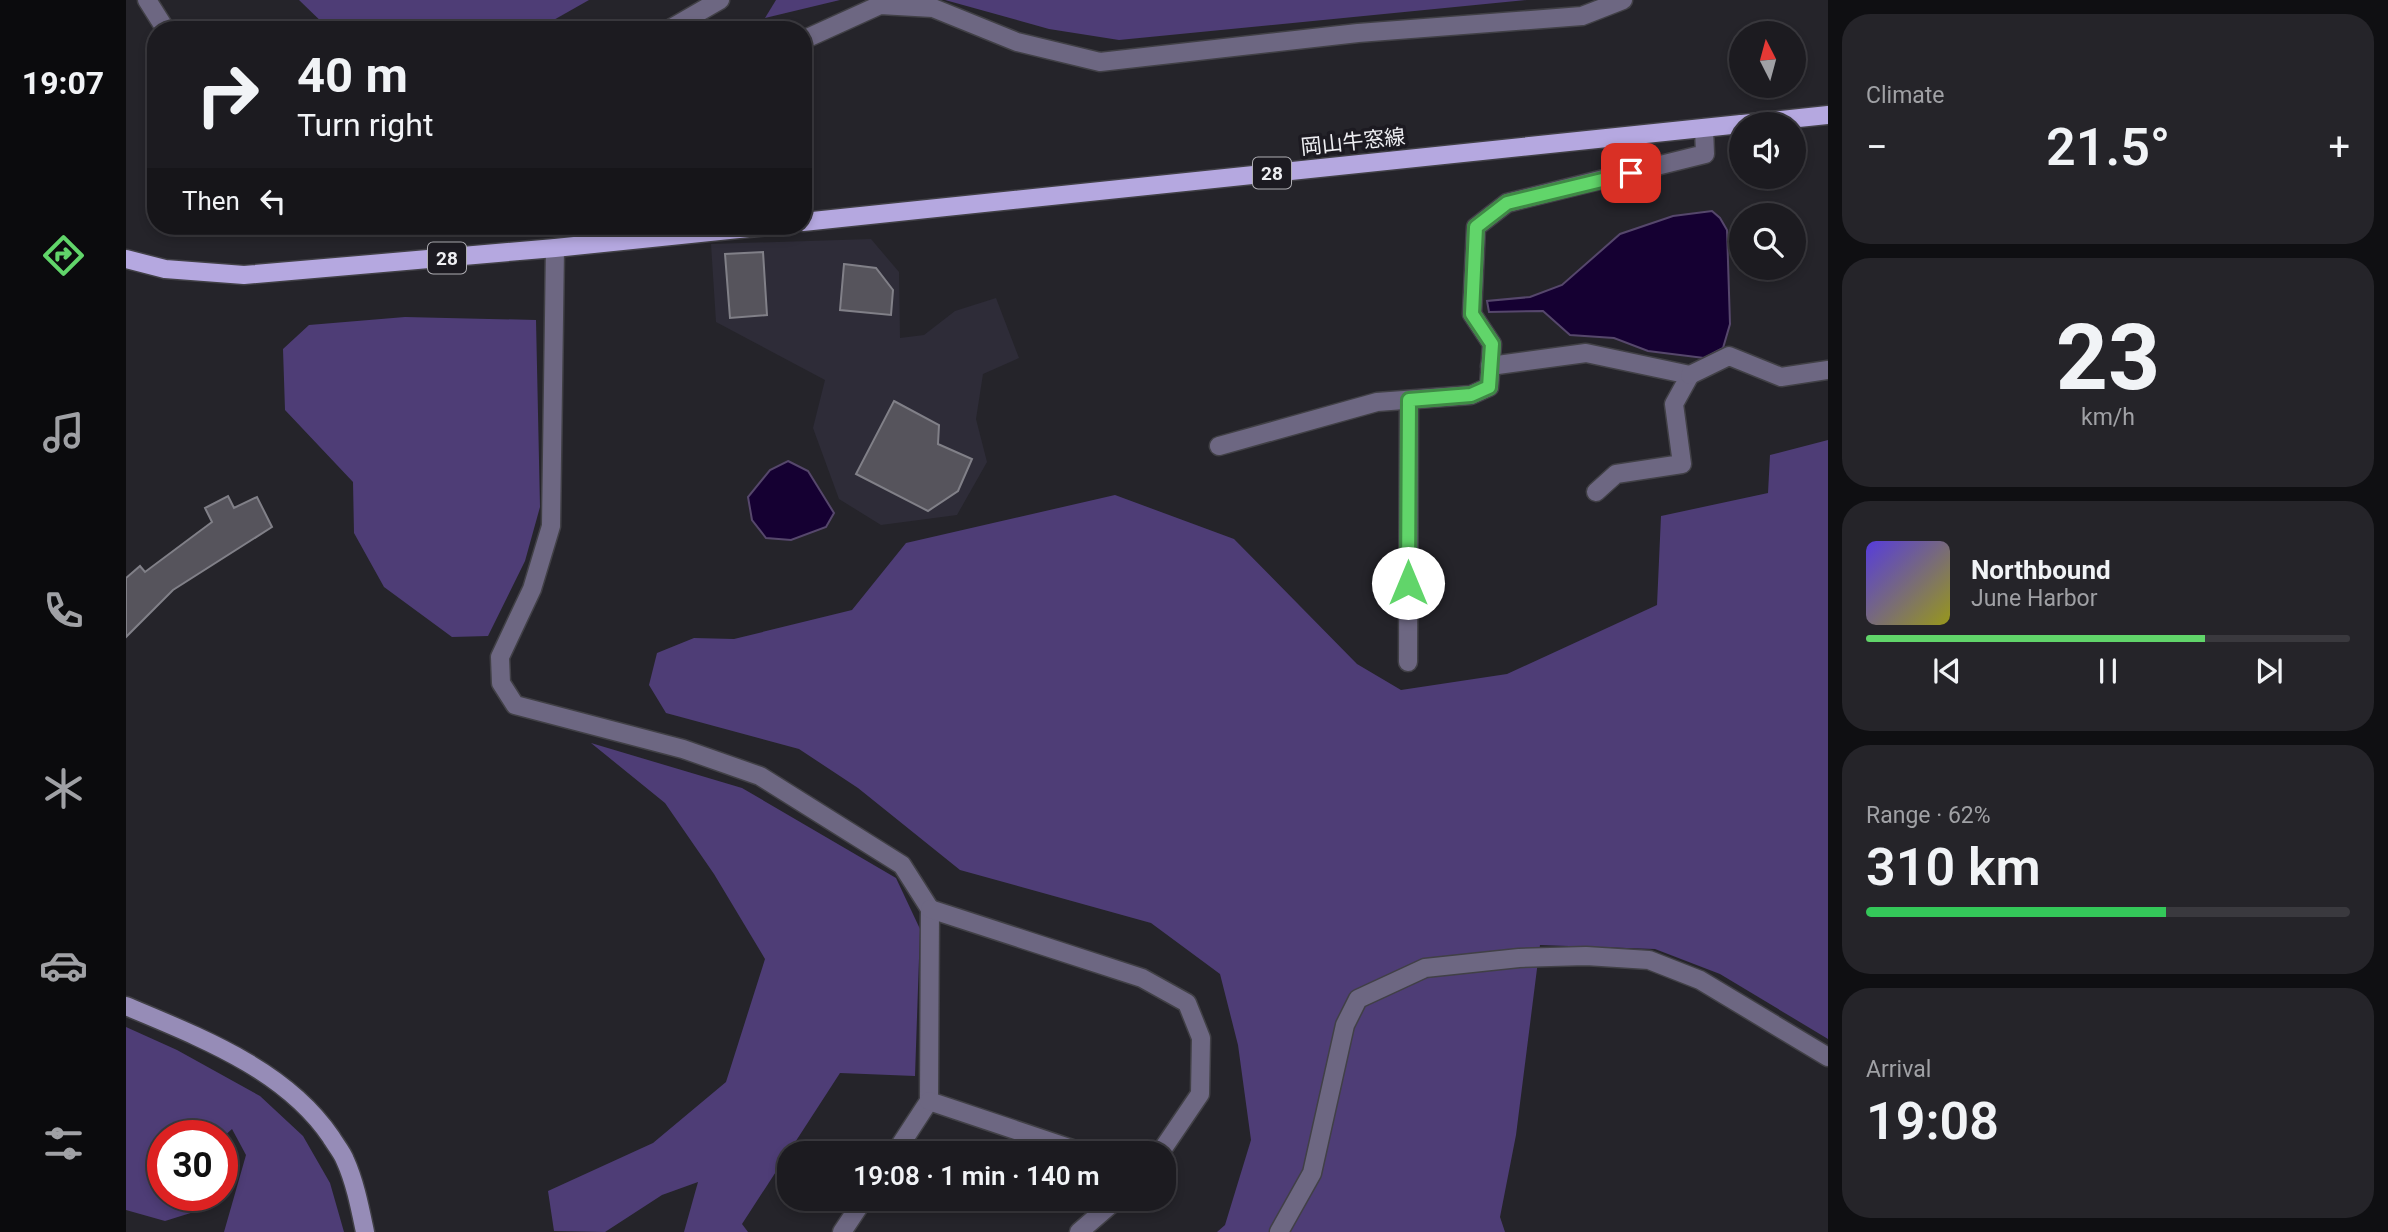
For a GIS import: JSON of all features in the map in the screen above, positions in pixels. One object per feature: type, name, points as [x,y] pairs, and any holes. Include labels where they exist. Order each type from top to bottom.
[{"type":"main road","name":"岡山牛窓線","points":[[1806,117],[1828,115]]},
{"type":"main road","name":"岡山牛窓線","points":[[812,221],[1729,125]]},
{"type":"main road","name":"28","points":[[126,259],[165,269],[244,275],[681,235]]},
{"type":"street","points":[[147,0],[160,21]]},
{"type":"street","points":[[684,21],[720,0]]},
{"type":"street","points":[[812,36],[880,5],[933,8],[1017,42],[1100,62],[1358,33],[1582,16],[1623,0]]},
{"type":"street","points":[[1219,446],[1377,402],[1471,395],[1489,387],[1492,344],[1472,314],[1476,227],[1507,203],[1705,154],[1704,128]]},
{"type":"street","points":[[555,248],[551,526],[532,589],[500,657],[501,683],[515,705],[683,749],[760,776],[902,865],[930,909],[929,1101],[902,1141]]},
{"type":"street","points":[[1490,366],[1586,353],[1690,375]]},
{"type":"street","points":[[1596,492],[1616,474],[1682,464],[1674,404],[1690,375],[1729,356],[1781,377],[1828,370]]},
{"type":"street","points":[[1408,662],[1409,400]]},
{"type":"street","points":[[930,909],[1142,978],[1187,1003],[1201,1038],[1199,1094],[1168,1141]]},
{"type":"street","points":[[1279,1232],[1312,1173],[1345,1025],[1358,999],[1425,968],[1519,958],[1586,956],[1649,960],[1700,979],[1828,1057]]},
{"type":"street","points":[[126,1006],[224,1051],[273,1079],[301,1101],[319,1120],[345,1158],[365,1232]]},
{"type":"street","points":[[929,1101],[1048,1141]]},
{"type":"street","points":[[842,1232],[856,1211]]},
{"type":"street","points":[[1079,1232],[1103,1211]]},
{"type":"shaded area","points":[[299,0],[589,0],[552,21],[321,21]]},
{"type":"shaded area","points":[[776,0],[840,0],[765,18]]},
{"type":"shaded area","points":[[945,0],[1527,0],[1119,40],[1049,29]]},
{"type":"shaded area","points":[[1712,211],[1727,230],[1730,324],[1723,348],[1704,358],[1648,351],[1614,338],[1570,335],[1543,311],[1489,312],[1487,301],[1530,297],[1562,285],[1620,234],[1673,216]]},
{"type":"shaded area","points":[[871,239],[899,272],[900,338],[924,335],[955,311],[996,298],[1019,358],[983,374],[976,419],[987,462],[957,515],[881,525],[839,499],[813,428],[825,380],[716,322],[711,244]]},
{"type":"shaded area","points":[[405,317],[536,320],[540,507],[525,561],[488,636],[452,637],[384,587],[354,533],[353,482],[285,410],[283,349],[309,325]]},
{"type":"shaded area","points":[[1828,440],[1828,1039],[1720,974],[1655,949],[1540,945],[1516,1135],[1500,1217],[1505,1232],[1217,1232],[1225,1225],[1251,1140],[1238,1045],[1220,974],[1151,923],[960,870],[858,788],[799,749],[666,713],[649,685],[657,653],[694,638],[734,639],[852,610],[906,543],[1115,495],[1234,539],[1357,664],[1401,690],[1507,674],[1657,605],[1661,516],[1768,493],[1770,455]]},
{"type":"shaded area","points":[[788,461],[808,471],[834,513],[826,527],[791,540],[766,538],[752,520],[748,497],[770,470]]},
{"type":"shaded area","points":[[591,743],[742,788],[896,878],[920,929],[915,1076],[840,1073],[796,1141],[777,1141],[777,1170],[742,1224],[748,1232],[684,1232],[698,1182],[662,1195],[605,1232],[554,1231],[548,1191],[653,1143],[726,1082],[765,959],[714,874],[665,803]]},
{"type":"shaded area","points":[[126,1027],[177,1050],[260,1096],[303,1136],[330,1183],[344,1232],[224,1232],[230,1211],[238,1211],[238,1183],[246,1155],[238,1140],[238,1120],[147,1120],[147,1211],[197,1211],[165,1221],[126,1210]]},
{"type":"building","points":[[763,252],[767,315],[730,318],[725,254]]},
{"type":"building","points":[[844,264],[876,268],[893,290],[891,315],[840,310]]},
{"type":"building","points":[[894,401],[939,425],[938,444],[972,459],[958,491],[928,511],[856,474]]},
{"type":"building","points":[[228,496],[234,508],[257,497],[272,527],[173,590],[126,637],[126,578],[140,566],[145,572],[212,522],[205,508]]},
{"type":"route","points":[[1408,583],[1409,400],[1471,395],[1489,387],[1492,344],[1472,314],[1476,227],[1507,203],[1631,173]]}]
